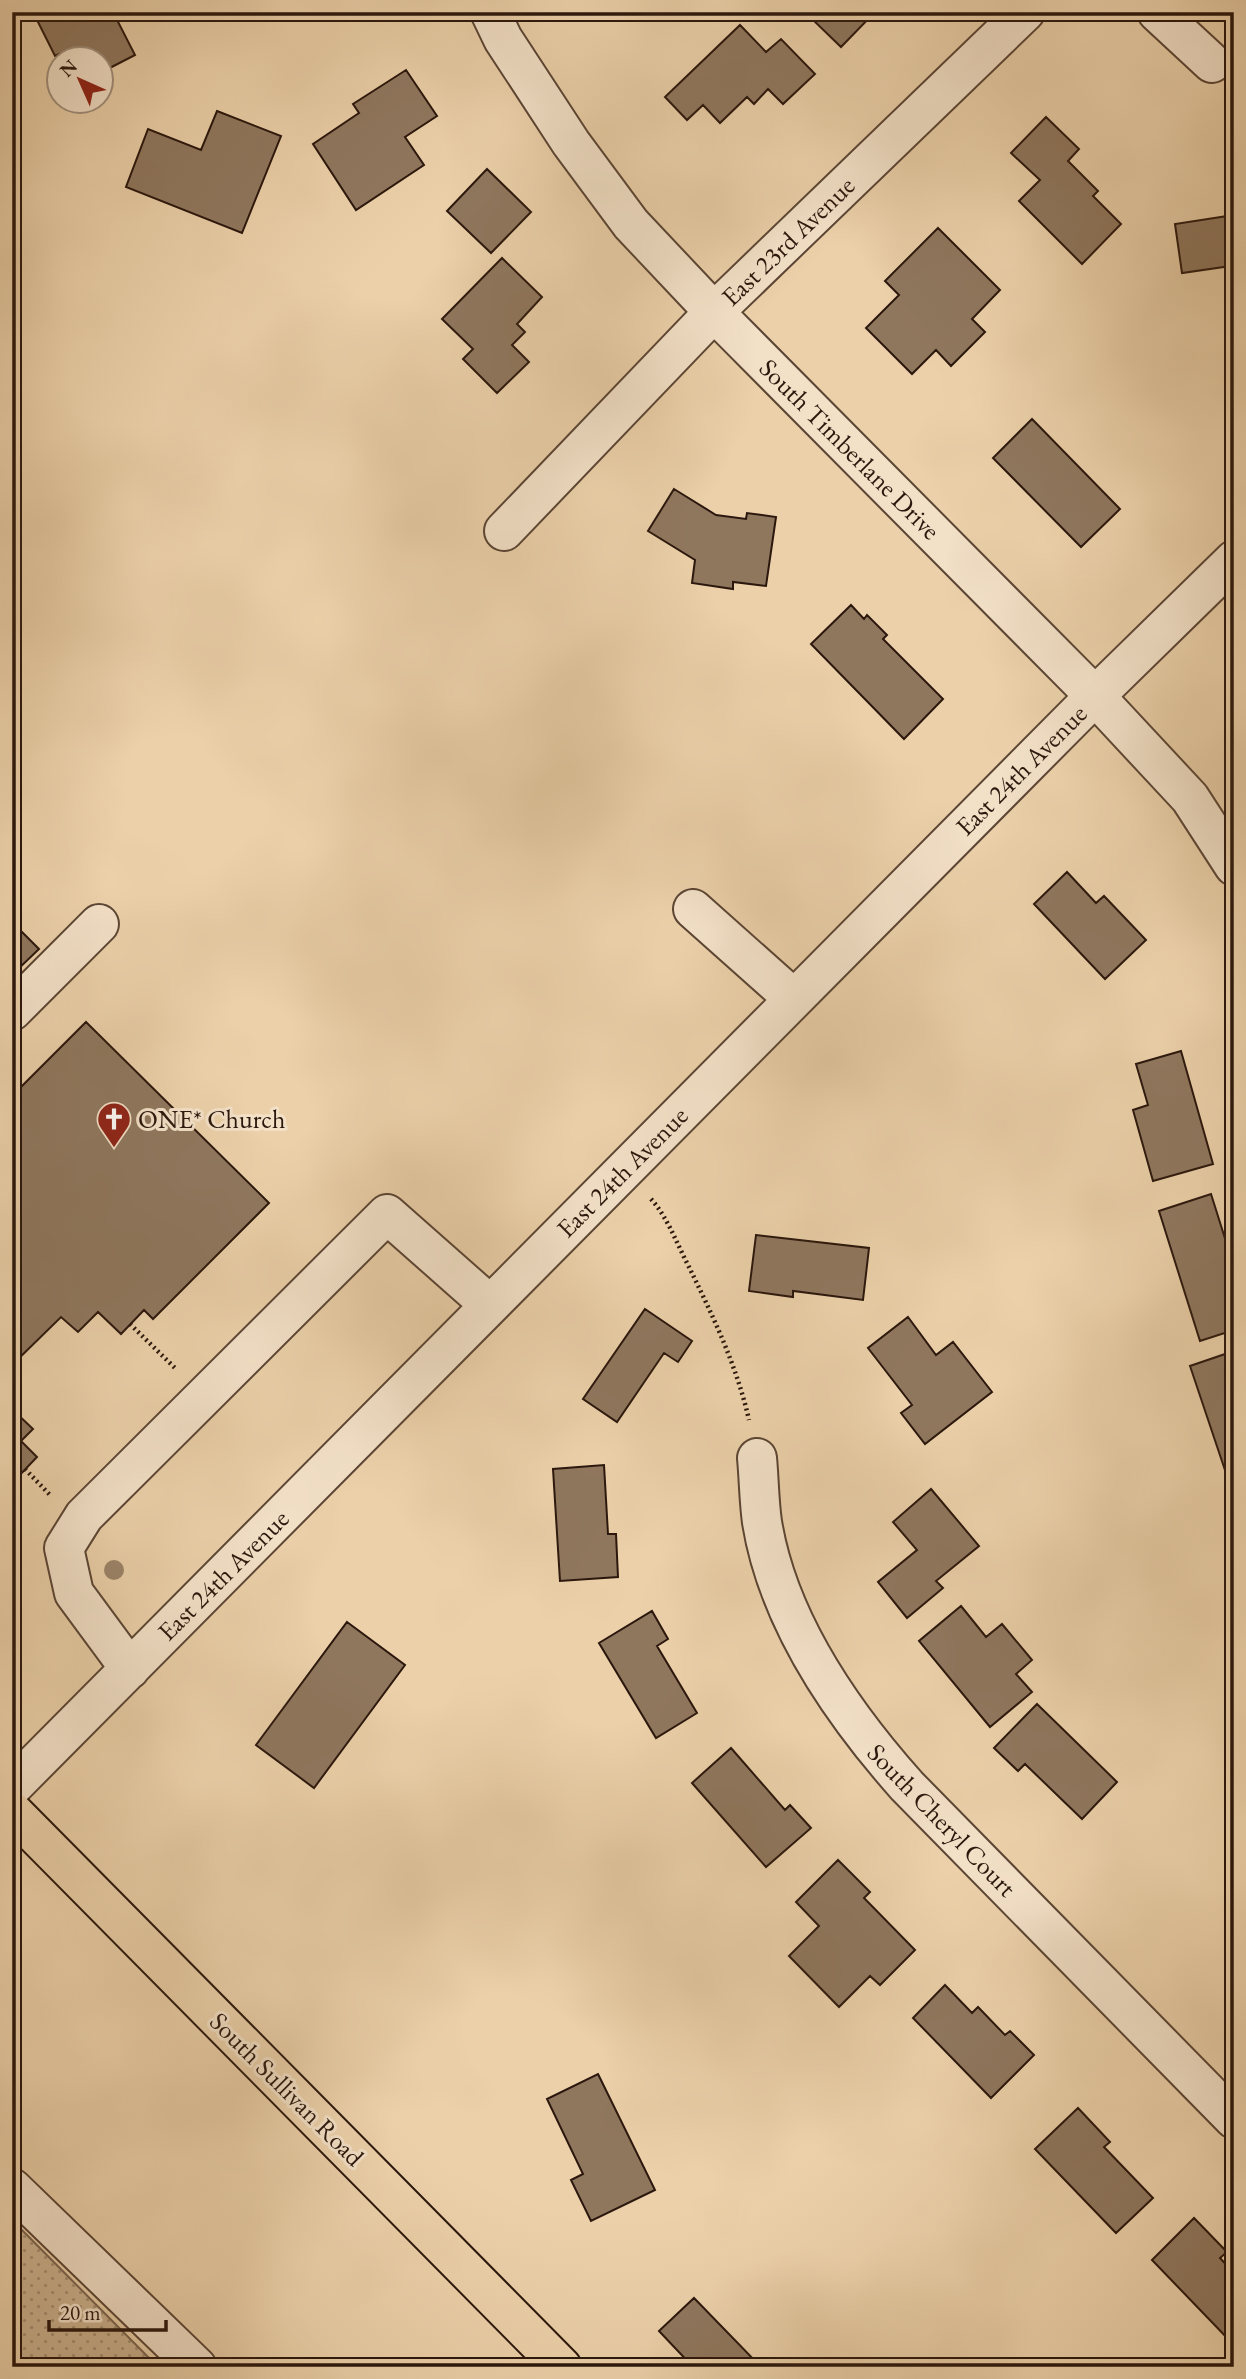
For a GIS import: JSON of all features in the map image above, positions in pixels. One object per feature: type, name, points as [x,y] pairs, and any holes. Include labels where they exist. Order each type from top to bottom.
[{"type":"main road","name":"South Sullivan Road","points":[[12,1811],[562,2367]]},
{"type":"street","name":"South Timberlane Drive","points":[[490,12],[570,144],[631,224],[714,312],[1095,696],[1190,798],[1234,866]]},
{"type":"street","name":"East 23rd Avenue","points":[[503,531],[714,312],[1025,12]]},
{"type":"street","points":[[1157,12],[1212,62]]},
{"type":"street","name":"East 24th Avenue","points":[[12,1787],[1095,696],[1234,560]]},
{"type":"street","points":[[693,909],[794,999]]},
{"type":"street","points":[[12,1012],[99,923]]},
{"type":"street","points":[[130,1669],[74,1593],[65,1548],[83,1516],[387,1214],[490,1305]]},
{"type":"street","name":"South Cheryl Court","points":[[757,1458],[762,1523],[793,1617],[828,1686],[864,1738],[907,1786],[1234,2119]]},
{"type":"street","points":[[12,2188],[197,2367]]},
{"type":"path","points":[[624,1171],[656,1205],[673,1230],[704,1296],[742,1390],[757,1458]]},
{"type":"path","points":[[131,1324],[176,1370]]},
{"type":"path","points":[[25,1469],[52,1496]]},
{"type":"shaded area","points":[[12,2220],[158,2367],[12,2367]]},
{"type":"building","points":[[33,12],[113,12],[135,55],[116,65],[116,46],[50,46]]},
{"type":"building","points":[[816,12],[875,12],[841,47],[811,18]]},
{"type":"building","points":[[740,25],[766,52],[781,39],[815,74],[783,104],[768,89],[754,104],[747,97],[720,123],[703,105],[687,120],[665,97]]},
{"type":"building","points":[[406,70],[437,116],[405,137],[424,165],[356,210],[313,144],[359,113],[353,104]]},
{"type":"building","points":[[217,111],[281,136],[242,233],[126,187],[148,129],[201,150]]},
{"type":"building","points":[[1046,117],[1079,149],[1068,161],[1098,191],[1093,196],[1121,224],[1082,264],[1019,201],[1040,180],[1011,153]]},
{"type":"building","points":[[487,169],[531,212],[491,253],[447,211]]},
{"type":"building","points":[[1234,215],[1234,287],[1231,266],[1182,273],[1175,224]]},
{"type":"building","points":[[938,228],[1000,290],[972,319],[985,332],[951,366],[936,350],[912,374],[866,328],[899,295],[885,281]]},
{"type":"building","points":[[502,258],[542,297],[517,324],[525,332],[512,345],[529,362],[497,393],[463,359],[473,349],[442,319]]},
{"type":"building","points":[[1032,419],[1120,509],[1081,547],[993,458]]},
{"type":"building","points":[[674,489],[716,515],[746,519],[747,513],[776,517],[766,586],[733,582],[733,589],[692,583],[695,560],[648,531]]},
{"type":"building","points":[[851,605],[864,619],[867,615],[887,635],[883,639],[943,699],[904,739],[811,644]]},
{"type":"building","points":[[1067,872],[1096,903],[1104,896],[1146,940],[1105,979],[1034,904]]},
{"type":"building","points":[[12,922],[39,949],[12,975]]},
{"type":"building","name":"ONE* Church","points":[[86,1022],[269,1203],[153,1319],[144,1310],[121,1334],[98,1312],[78,1332],[61,1317],[12,1365],[12,1096]]},
{"type":"building","points":[[1181,1051],[1213,1164],[1153,1181],[1133,1110],[1148,1105],[1136,1064]]},
{"type":"building","points":[[1211,1194],[1234,1267],[1234,1330],[1200,1341],[1159,1211]]},
{"type":"building","points":[[756,1235],[869,1248],[863,1300],[793,1291],[793,1297],[749,1291]]},
{"type":"building","points":[[645,1309],[692,1341],[678,1362],[664,1353],[617,1422],[583,1399]]},
{"type":"building","points":[[908,1317],[936,1355],[953,1342],[992,1392],[925,1444],[901,1413],[912,1405],[868,1348]]},
{"type":"building","points":[[1234,1351],[1234,1497],[1190,1366]]},
{"type":"building","points":[[12,1409],[33,1429],[21,1441],[37,1457],[15,1480],[12,1477]]},
{"type":"building","points":[[604,1465],[608,1534],[616,1534],[618,1577],[560,1581],[553,1469]]},
{"type":"building","points":[[931,1489],[979,1546],[936,1581],[943,1588],[907,1618],[878,1582],[917,1550],[893,1522]]},
{"type":"building","points":[[961,1606],[986,1637],[1002,1624],[1032,1660],[1016,1674],[1032,1692],[990,1727],[919,1641]]},
{"type":"building","points":[[652,1611],[668,1639],[657,1646],[697,1713],[656,1738],[599,1643]]},
{"type":"building","points":[[347,1622],[405,1665],[314,1788],[256,1745]]},
{"type":"building","points":[[1037,1704],[1117,1782],[1082,1819],[1025,1764],[1018,1771],[994,1748]]},
{"type":"building","points":[[731,1748],[785,1810],[790,1805],[811,1828],[766,1867],[692,1783]]},
{"type":"building","points":[[838,1860],[870,1892],[864,1898],[915,1950],[880,1985],[870,1976],[839,2007],[789,1956],[819,1926],[796,1902]]},
{"type":"building","points":[[945,1985],[972,2013],[978,2007],[1005,2035],[1010,2031],[1034,2055],[991,2098],[913,2018]]},
{"type":"building","points":[[598,2074],[655,2190],[591,2221],[571,2180],[583,2174],[547,2099]]},
{"type":"building","points":[[1078,2108],[1110,2142],[1104,2147],[1153,2198],[1116,2233],[1035,2149]]},
{"type":"building","points":[[1194,2218],[1227,2252],[1220,2258],[1234,2273],[1232,2343],[1152,2260]]},
{"type":"building","points":[[694,2298],[761,2367],[693,2367],[659,2331]]},
{"type":"place","name":"ONE* Church","points":[[114,1149]]}]
